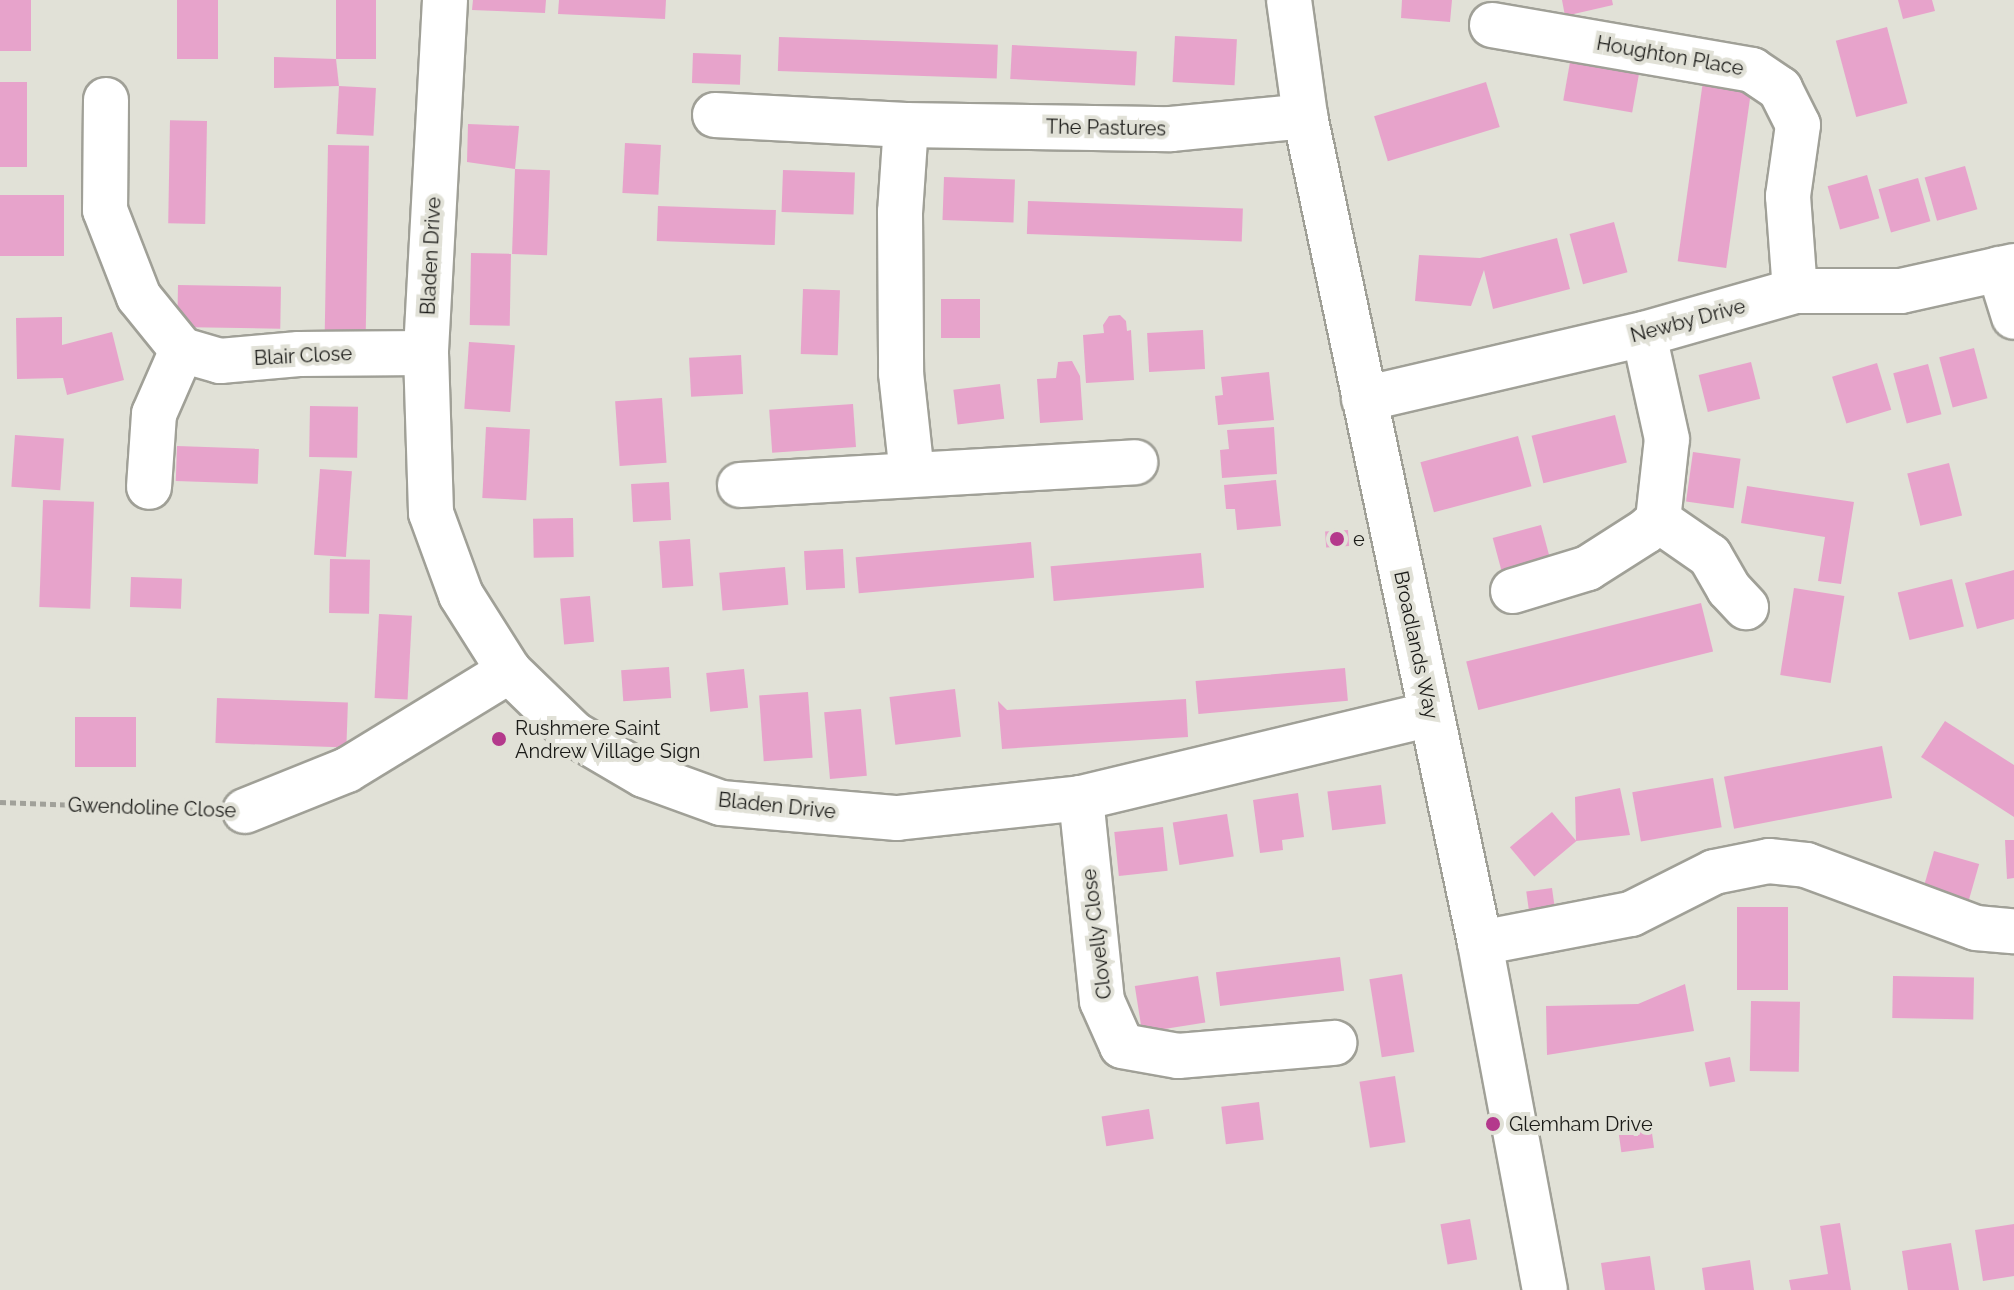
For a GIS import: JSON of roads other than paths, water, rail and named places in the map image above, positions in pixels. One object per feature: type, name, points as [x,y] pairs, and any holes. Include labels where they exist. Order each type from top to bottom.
[{"type":"street","name":"Bladen Drive","points":[[445,0],[426,353],[431,513],[461,595],[509,671],[574,734],[644,775],[721,803],[897,818],[1081,798],[1430,714]]},
{"type":"street","name":"Broadlands Way","points":[[1289,0],[1305,116],[1480,943],[1545,1290]]},
{"type":"street","name":"Houghton Place","points":[[1492,25],[1752,70],[1780,89],[1798,125],[1788,196],[1795,291]]},
{"type":"street","points":[[106,100],[105,210],[139,297],[182,350],[154,414],[149,487]]},
{"type":"street","name":"The Pastures","points":[[715,115],[906,125],[1171,129],[1305,116]]},
{"type":"street","points":[[906,125],[900,212],[901,373],[912,474]]},
{"type":"street","name":"Newby Drive","points":[[1364,399],[1644,334],[1795,291],[1901,291],[2006,267]]},
{"type":"street","points":[[2006,267],[2014,317]]},
{"type":"street","points":[[1513,591],[1588,568],[1658,520],[1667,439],[1644,334]]},
{"type":"street","name":"Blair Close","points":[[182,350],[220,361],[299,354],[426,353]]},
{"type":"street","points":[[740,485],[1135,462]]},
{"type":"street","points":[[1658,520],[1710,556],[1729,589],[1746,607]]},
{"type":"street","name":"Gwendoline Close","points":[[245,811],[347,770],[509,671]]},
{"type":"street","name":"Clovelly Close","points":[[1081,798],[1102,1001],[1122,1046],[1178,1056],[1334,1043]]},
{"type":"street","points":[[1480,943],[1631,914],[1714,872],[1769,861],[1806,865],[1976,928],[2014,931]]},
{"type":"place","name":"e","points":[[1337,539]]},
{"type":"place","name":"Rushmere Saint Andrew Village Sign","points":[[499,739]]},
{"type":"place","name":"Glemham Drive","points":[[1493,1124]]}]
